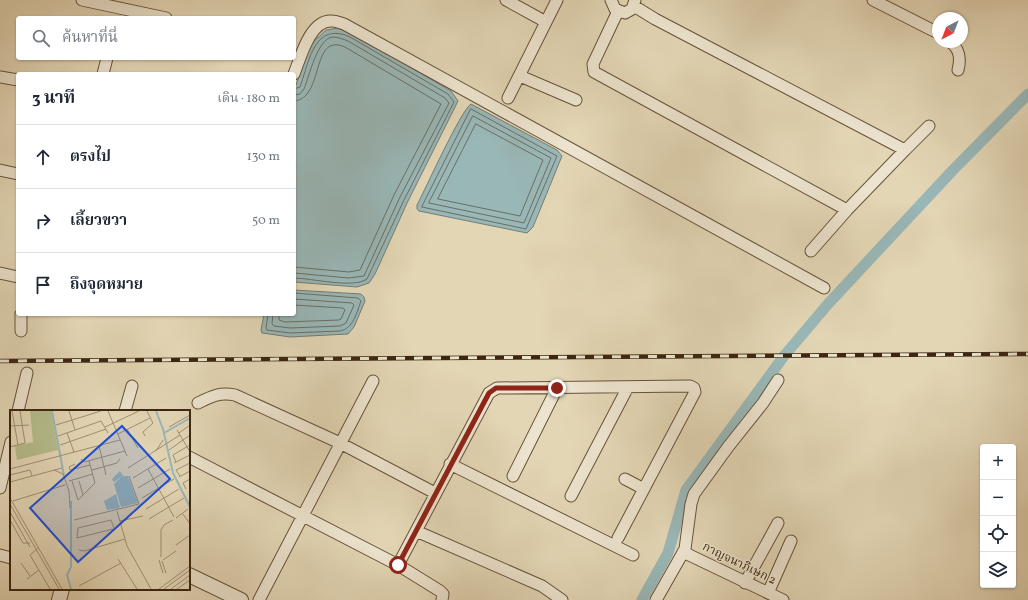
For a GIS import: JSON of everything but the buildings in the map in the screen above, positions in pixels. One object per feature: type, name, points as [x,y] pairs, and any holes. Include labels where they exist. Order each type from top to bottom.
[{"type":"street","points":[[82,0],[156,16]]},
{"type":"street","points":[[506,0],[546,22]]},
{"type":"street","points":[[508,98],[557,0]]},
{"type":"street","points":[[611,0],[613,6],[618,11],[629,12],[635,3],[655,20],[906,150]]},
{"type":"street","points":[[873,0],[932,30]]},
{"type":"street","points":[[618,11],[593,64],[594,72],[847,210]]},
{"type":"street","points":[[295,72],[305,44],[314,29],[322,23],[331,21],[344,24],[824,288]]},
{"type":"street","points":[[956,48],[959,53],[960,61],[958,70]]},
{"type":"street","points":[[104,72],[107,60]]},
{"type":"street","points":[[520,76],[576,100]]},
{"type":"street","points":[[0,77],[16,80]]},
{"type":"street","points":[[811,251],[847,210],[929,126]]},
{"type":"street","points":[[0,170],[16,174]]},
{"type":"street","points":[[0,273],[16,276]]},
{"type":"street","points":[[21,316],[21,331]]},
{"type":"street","points":[[18,410],[27,373]]},
{"type":"street","points":[[656,600],[683,552],[694,494],[728,447],[763,403],[778,380]]},
{"type":"street","points":[[259,600],[373,381]]},
{"type":"street","points":[[125,410],[132,386]]},
{"type":"street","points":[[398,565],[435,492],[489,393],[496,388],[690,386],[694,388],[695,392],[618,538]]},
{"type":"street","points":[[571,496],[628,387]]},
{"type":"street","points":[[513,476],[557,388]]},
{"type":"street","points":[[198,403],[216,394],[225,393],[235,395],[340,443],[435,492]]},
{"type":"street","points":[[0,488],[10,446]]},
{"type":"street","points":[[190,458],[398,565],[440,591],[443,594],[442,600]]},
{"type":"street","points":[[450,464],[633,555]]},
{"type":"street","points":[[625,479],[644,489]]},
{"type":"street","points":[[745,583],[778,523]]},
{"type":"street","points":[[416,531],[542,586],[562,600]]},
{"type":"street","points":[[768,593],[791,541]]},
{"type":"street","name":"กาญจนาภิเษก 2","points":[[683,552],[783,600]]},
{"type":"street","points":[[0,555],[10,558]]},
{"type":"street","points":[[190,575],[241,600]]},
{"type":"street","points":[[59,600],[62,590]]},
{"type":"water","points":[[337,28],[352,33],[451,91],[458,101],[408,201],[375,274],[369,283],[357,287],[296,282],[296,85],[311,44],[326,30]]},
{"type":"water","points":[[471,104],[557,150],[562,156],[533,227],[527,233],[419,211],[417,209],[417,205],[459,120]]},
{"type":"water","points":[[296,290],[361,294],[364,297],[365,301],[354,327],[348,334],[290,337],[262,333],[261,330],[264,316],[296,316]]},
{"type":"waterway","points":[[642,600],[668,553],[686,490],[784,356],[828,304],[953,170],[1028,94]]},
{"type":"railway","points":[[0,361],[1028,354]]},
{"type":"route","points":[[398,565],[435,492],[489,393],[496,388],[557,388]]}]
